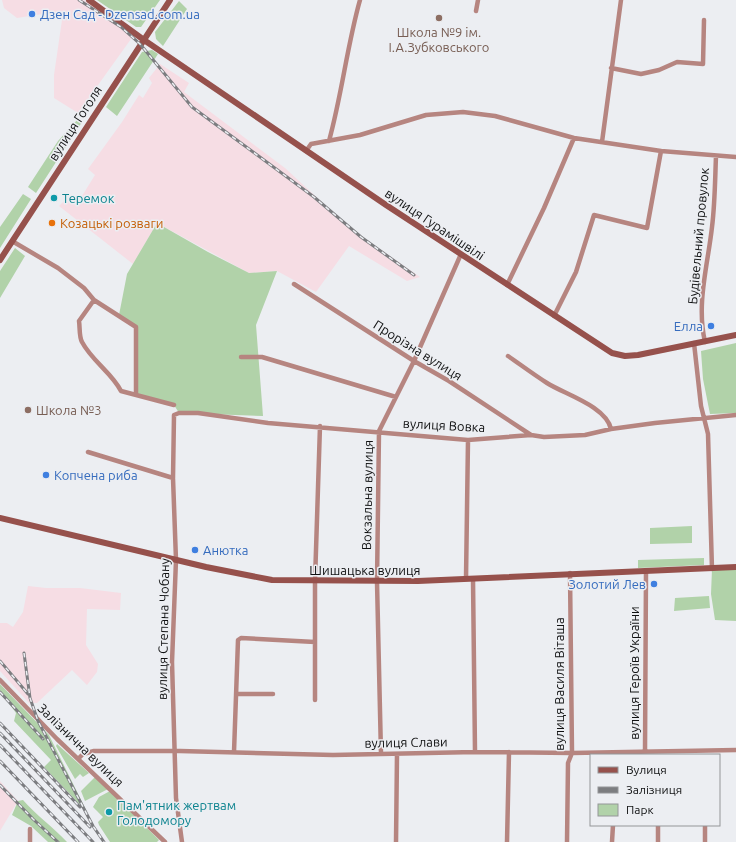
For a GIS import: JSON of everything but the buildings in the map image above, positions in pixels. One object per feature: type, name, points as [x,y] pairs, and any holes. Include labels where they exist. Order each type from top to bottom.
[{"type":"street","name":"вулиця Гурамішвілі","points":[[89,0],[144,40],[306,151],[506,285],[612,353],[618,355],[638,355],[736,335]]},
{"type":"street","name":"вулиця Гоголя","points":[[0,260],[170,0]]},
{"type":"street","points":[[329,141],[343,83],[351,32],[360,0]]},
{"type":"street","points":[[476,11],[478,0]]},
{"type":"street","points":[[602,142],[621,0]]},
{"type":"street","points":[[611,68],[641,74],[659,70],[677,62],[703,64],[704,20]]},
{"type":"street","points":[[306,151],[311,144],[360,135],[426,115],[463,112],[495,116],[574,138],[661,151],[736,157]]},
{"type":"street","points":[[506,285],[544,208],[574,138]]},
{"type":"street","points":[[554,316],[576,272],[594,215],[647,228],[661,151]]},
{"type":"street","name":"Будівельний провулок","points":[[705,342],[702,322],[702,297],[713,225],[716,156]]},
{"type":"street","points":[[12,241],[58,268],[84,288],[94,300],[136,327],[136,394]]},
{"type":"street","name":"Вокзальна вулиця","points":[[381,754],[377,582],[379,431],[414,361],[461,254]]},
{"type":"street","name":"Прорізна вулиця","points":[[294,284],[414,361],[449,381],[531,435]]},
{"type":"street","points":[[94,300],[79,321],[81,341],[101,368],[117,383],[121,391],[174,405]]},
{"type":"street","points":[[694,344],[704,418],[708,434],[712,569]]},
{"type":"street","points":[[508,356],[548,384],[590,405],[607,420],[611,429]]},
{"type":"street","points":[[241,358],[262,357],[396,397]]},
{"type":"street","name":"вулиця Вовка","points":[[174,415],[179,413],[196,413],[236,420],[379,431],[468,440],[531,435],[544,437],[585,435],[611,429],[736,415]]},
{"type":"street","name":"вулиця Степана Чобану","points":[[174,415],[173,478],[176,560],[172,662],[176,798],[182,842]]},
{"type":"street","points":[[315,700],[315,582],[320,426]]},
{"type":"street","points":[[466,579],[468,440]]},
{"type":"street","points":[[88,452],[173,478]]},
{"type":"street","name":"Шишацька вулиця","points":[[0,518],[250,577],[272,580],[377,582],[736,567]]},
{"type":"street","name":"вулиця Героїв України","points":[[645,751],[646,571]]},
{"type":"street","name":"вулиця Василя Віташа","points":[[567,842],[568,763],[572,752],[570,574]]},
{"type":"street","points":[[473,579],[475,752]]},
{"type":"street","points":[[234,752],[238,642],[240,639],[315,642]]},
{"type":"street","name":"Залізнична вулиця","points":[[0,680],[78,759],[165,842]]},
{"type":"street","points":[[236,694],[273,694]]},
{"type":"street","name":"вулиця Слави","points":[[78,759],[83,754],[94,751],[175,750],[333,755],[475,752],[614,753],[645,751],[659,753],[706,753],[736,750]]},
{"type":"street","points":[[507,842],[509,752]]},
{"type":"street","points":[[396,842],[397,754]]},
{"type":"street","points":[[612,842],[613,826]]},
{"type":"street","points":[[658,826],[658,842]]},
{"type":"street","points":[[705,826],[705,842]]},
{"type":"street","points":[[30,829],[30,842]]},
{"type":"shaded area","points":[[2,0],[84,0],[129,31],[131,39],[78,113],[54,98],[54,75],[62,20],[55,12],[17,18],[4,8]]},
{"type":"shaded area","points":[[160,64],[189,83],[184,92],[285,168],[351,229],[420,277],[407,281],[349,246],[316,292],[277,271],[249,273],[157,223],[133,264],[59,206],[67,198],[77,204],[95,175],[88,169],[122,122],[139,95],[143,98],[152,83],[149,78]]},
{"type":"shaded area","points":[[28,586],[46,588],[80,588],[121,593],[120,610],[87,609],[86,645],[98,664],[97,672],[87,685],[72,670],[37,703],[29,703],[0,671],[0,623],[7,623],[13,627],[23,612]]},
{"type":"shaded area","points":[[0,781],[18,801],[0,831]]},
{"type":"green space","points":[[97,0],[160,0],[141,27],[136,27]]},
{"type":"green space","points":[[179,1],[187,9],[163,46],[156,39],[155,32]]},
{"type":"green space","points":[[152,50],[158,54],[117,116],[106,107],[142,52]]},
{"type":"green space","points":[[78,119],[82,122],[36,193],[28,187],[58,141]]},
{"type":"green space","points":[[23,194],[31,199],[0,248],[0,227]]},
{"type":"green space","points":[[157,223],[249,273],[277,271],[256,325],[263,416],[179,413],[174,405],[136,394],[136,327],[119,315],[127,274]]},
{"type":"green space","points":[[15,248],[25,256],[0,298],[0,271]]},
{"type":"green space","points":[[736,343],[736,413],[710,414],[703,379],[701,351]]},
{"type":"green space","points":[[692,526],[692,543],[650,544],[650,528]]},
{"type":"green space","points":[[704,558],[704,565],[638,568],[638,560]]},
{"type":"green space","points":[[736,567],[736,621],[715,620],[711,594],[712,569]]},
{"type":"green space","points":[[709,596],[710,608],[674,611],[675,598]]},
{"type":"green space","points":[[0,684],[49,735],[87,812],[44,767],[51,760],[14,721],[16,713],[0,691]]},
{"type":"green space","points":[[57,744],[89,773],[83,777],[80,774],[75,779],[56,746]]},
{"type":"green space","points":[[95,777],[108,789],[85,801],[81,791]]},
{"type":"green space","points":[[110,791],[159,840],[157,842],[110,842],[98,822],[103,817],[93,807],[99,797]]},
{"type":"green space","points":[[23,800],[67,842],[48,842],[31,826],[12,815],[18,801]]},
{"type":"railway","points":[[79,0],[121,27],[140,44],[192,107],[314,197],[361,237],[414,275]]},
{"type":"railway","points":[[24,653],[30,698],[38,721],[93,826],[104,842]]},
{"type":"railway","points":[[0,661],[28,694]]},
{"type":"railway","points":[[0,692],[43,739]]},
{"type":"railway","points":[[0,723],[80,807]]},
{"type":"railway","points":[[0,733],[90,827]]},
{"type":"railway","points":[[0,745],[93,842]]},
{"type":"railway","points":[[0,761],[78,842]]},
{"type":"railway","points":[[0,785],[58,842]]},
{"type":"place","name":"Дзен Сад - Dzensad.com.ua","points":[[32,14]]},
{"type":"place","name":"Школа №9 ім. І.А.Зубковського","points":[[439,18]]},
{"type":"place","name":"Теремок","points":[[54,198]]},
{"type":"place","name":"Козацькі розваги","points":[[52,223]]},
{"type":"place","name":"Елла","points":[[711,326]]},
{"type":"place","name":"Школа №3","points":[[28,410]]},
{"type":"place","name":"Копчена риба","points":[[46,475]]},
{"type":"place","name":"Анютка","points":[[195,550]]},
{"type":"place","name":"Золотий Лев","points":[[654,584]]},
{"type":"place","name":"Пам'ятник жертвам Голодомору","points":[[109,812]]}]
